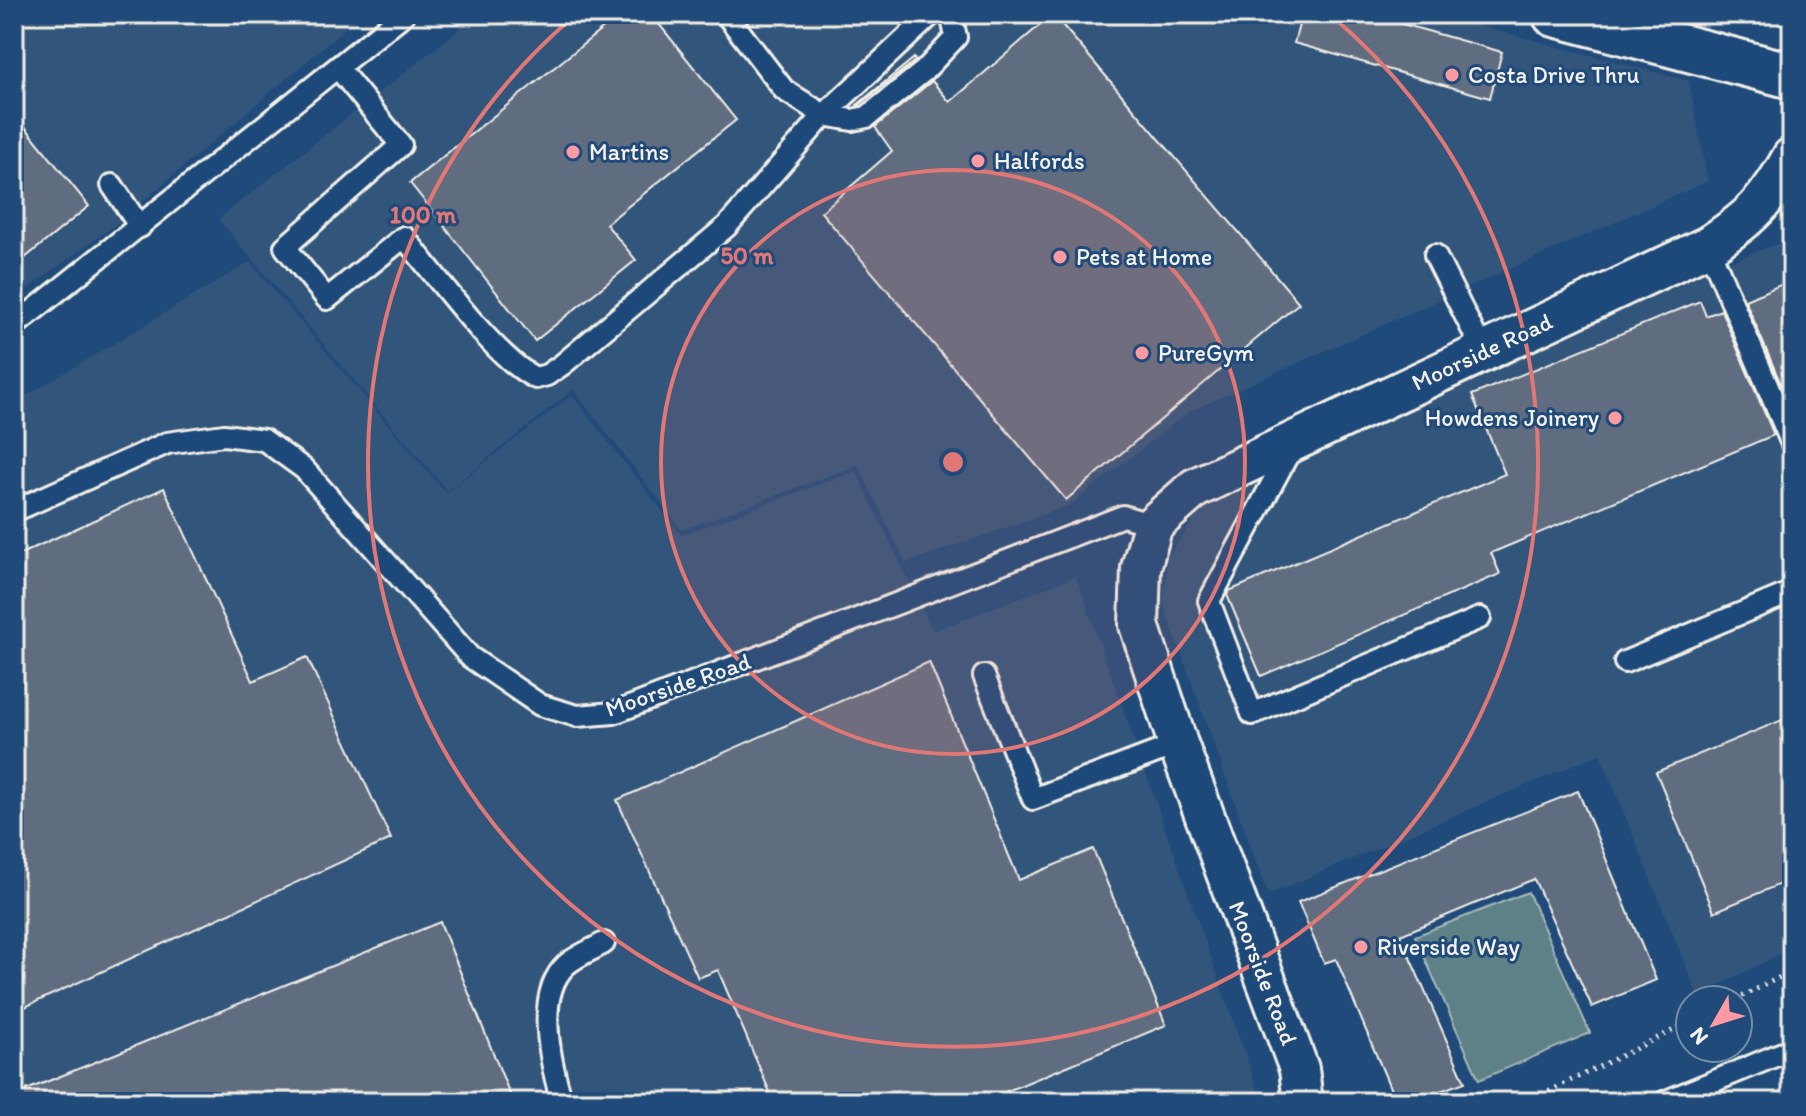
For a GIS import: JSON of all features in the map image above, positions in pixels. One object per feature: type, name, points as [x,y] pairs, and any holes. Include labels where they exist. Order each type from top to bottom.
[{"type":"street","points":[[1555,14],[1792,76]]},
{"type":"street","name":"Moorside Road","points":[[1303,1102],[1299,1069],[1178,744],[1139,625],[1141,568],[1153,525],[1195,488],[1708,246],[1742,224],[1773,191],[1792,157]]},
{"type":"lane","points":[[14,326],[404,14]]},
{"type":"lane","points":[[726,14],[784,90],[824,115],[852,120],[867,117],[924,71],[956,37],[951,14]]},
{"type":"lane","points":[[338,68],[401,145],[285,247],[327,299],[404,237],[492,341],[522,372],[536,378],[547,375],[563,364],[727,226],[824,115],[932,14]]},
{"type":"lane","points":[[112,185],[140,227]]},
{"type":"lane","points":[[1708,246],[1792,444]]},
{"type":"lane","points":[[1435,255],[1483,351]]},
{"type":"lane","name":"Moorside Road","points":[[14,511],[167,443],[224,435],[264,440],[304,469],[470,657],[540,705],[577,716],[614,713],[1123,516],[1153,525]]},
{"type":"lane","points":[[1295,442],[1209,601],[1252,714],[1480,618]]},
{"type":"lane","points":[[1625,662],[1792,592]]},
{"type":"lane","points":[[984,676],[1033,799],[1178,744]]},
{"type":"lane","points":[[562,1102],[547,1024],[552,984],[567,964],[604,943]]},
{"type":"lane","points":[[1664,1102],[1792,1049]]},
{"type":"path","points":[[1754,990],[1792,971]]},
{"type":"path","points":[[1527,1102],[1674,1030]]},
{"type":"shaded area","points":[[14,14],[362,14],[114,226],[14,298]]},
{"type":"shaded area","points":[[470,14],[1434,14],[1689,81],[1708,181],[1190,411],[1070,505],[906,563],[858,465],[682,530],[573,390],[447,491],[218,219],[456,32]]},
{"type":"shaded area","points":[[1792,238],[1792,948],[1722,984],[1693,984],[1600,754],[1268,895],[1163,603],[1168,556],[1204,506],[1683,279]]},
{"type":"shaded area","points":[[250,262],[446,493],[572,395],[681,535],[856,471],[933,631],[1076,576],[1262,1102],[14,1102],[14,403]]},
{"type":"green space","points":[[1528,892],[1590,1033],[1479,1080],[1415,936]]},
{"type":"building","name":"Martins","points":[[621,14],[651,14],[736,120],[606,224],[636,260],[535,341],[410,183]]},
{"type":"building","points":[[1053,14],[1299,303],[1066,500],[821,212],[892,151],[875,127],[932,81],[950,102]]},
{"type":"building","name":"Costa Drive Thru","points":[[1302,14],[1367,14],[1502,52],[1490,98],[1294,43]]},
{"type":"building","points":[[914,58],[915,61],[857,105]]},
{"type":"building","points":[[14,113],[89,206],[14,267]]},
{"type":"building","points":[[1792,280],[1792,410],[1745,300]]},
{"type":"building","points":[[1700,301],[1706,316],[1721,310],[1774,435],[1491,553],[1500,574],[1261,676],[1227,595],[1229,591],[1505,474],[1472,395]]},
{"type":"building","points":[[164,488],[253,681],[307,657],[391,839],[14,1012],[14,557]]},
{"type":"building","points":[[929,662],[1019,880],[1093,849],[1166,1025],[981,1102],[774,1102],[718,970],[698,978],[617,800]]},
{"type":"building","points":[[1792,716],[1792,879],[1714,912],[1656,772]]},
{"type":"building","name":"Riverside Way","points":[[1578,791],[1656,980],[1592,1007],[1534,879],[1400,935],[1465,1082],[1410,1102],[1396,1102],[1336,959],[1324,963],[1298,902]]},
{"type":"building","points":[[440,922],[513,1102],[14,1102],[14,1095]]},
{"type":"place","name":"Costa Drive Thru","points":[[1452,75]]},
{"type":"place","name":"Martins","points":[[573,152]]},
{"type":"place","name":"Halfords","points":[[978,161]]},
{"type":"place","name":"Pets at Home","points":[[1060,257]]},
{"type":"place","name":"PureGym","points":[[1142,353]]},
{"type":"place","name":"Howdens Joinery","points":[[1615,418]]},
{"type":"place","name":"Riverside Way","points":[[1361,947]]}]
